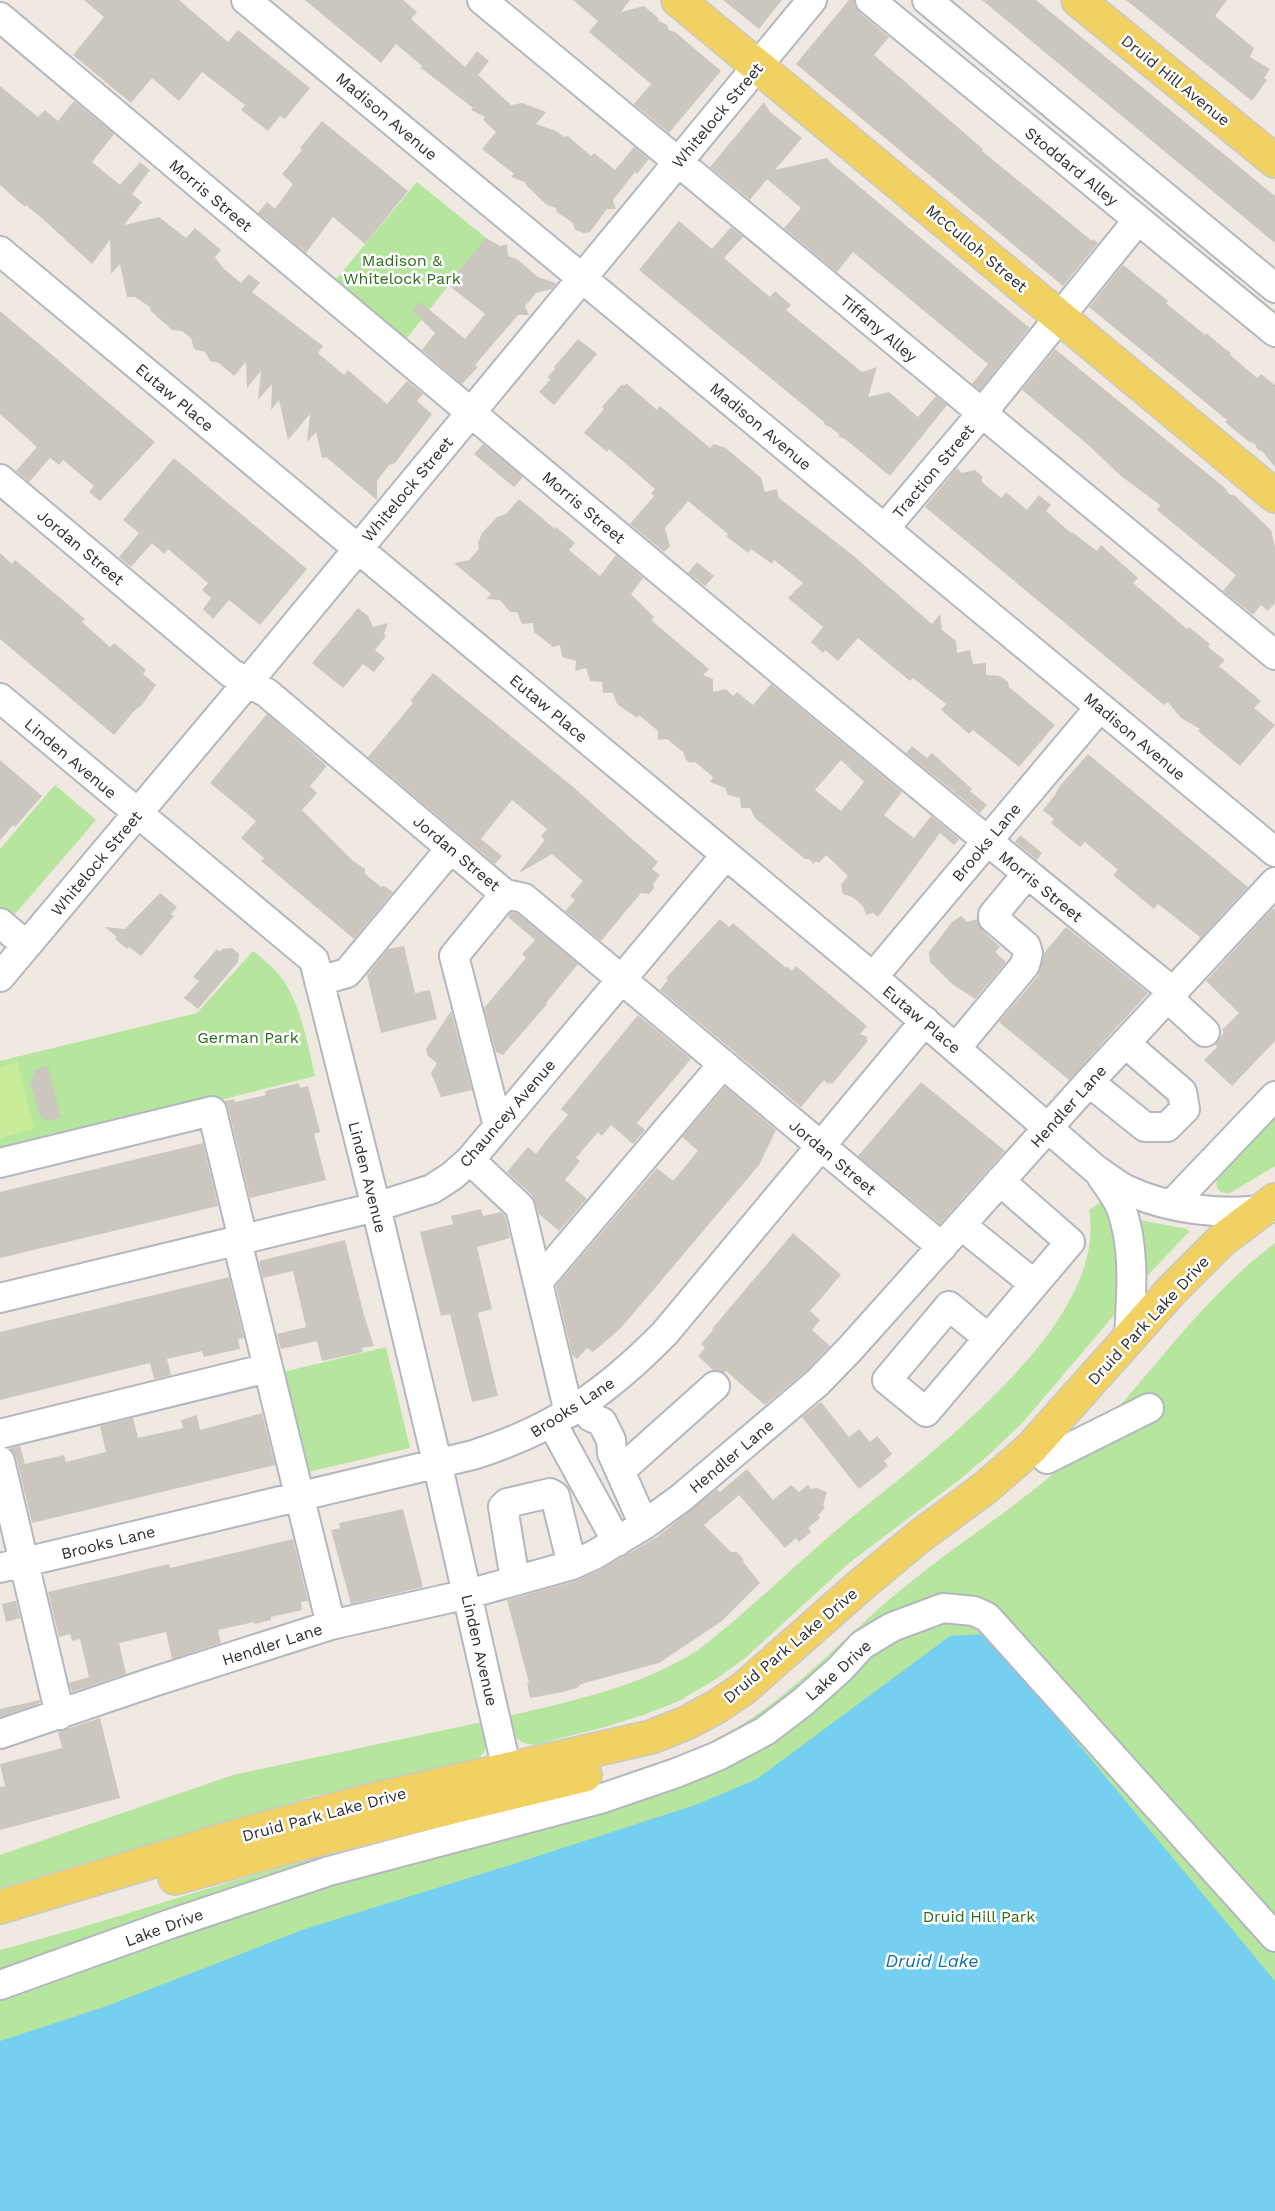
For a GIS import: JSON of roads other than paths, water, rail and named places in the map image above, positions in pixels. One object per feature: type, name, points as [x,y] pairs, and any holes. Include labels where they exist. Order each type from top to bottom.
[{"type":"main road","name":"McCulloh Street","points":[[678,0],[1275,496]]},
{"type":"main road","name":"Druid Hill Avenue","points":[[1078,0],[1275,160]]},
{"type":"main road","name":"Druid Park Lake Drive","points":[[0,1926],[287,1847],[510,1782],[651,1737],[686,1723],[716,1707],[743,1689],[862,1584],[920,1536],[985,1488],[1031,1448],[1129,1338],[1221,1241],[1272,1210]]},
{"type":"main road","name":"Druid Park Lake Drive","points":[[0,1907],[368,1801],[510,1782],[647,1757],[725,1721],[753,1703],[782,1679],[902,1571],[1012,1489],[1047,1459],[1272,1210]]},
{"type":"street","name":"Madison Avenue","points":[[246,0],[1275,852]]},
{"type":"street","name":"Tiffany Alley","points":[[482,0],[1275,656]]},
{"type":"street","name":"Whitelock Street","points":[[0,977],[248,682],[812,0]]},
{"type":"street","name":"Stoddard Alley","points":[[870,0],[1138,220],[1271,320]]},
{"type":"street","points":[[927,0],[1275,288]]},
{"type":"street","name":"Morris Street","points":[[0,17],[470,413],[1028,874],[1170,994],[1205,1032]]},
{"type":"street","points":[[1087,178],[1110,151]]},
{"type":"street","name":"Traction Street","points":[[885,528],[982,413],[1138,220]]},
{"type":"street","name":"Eutaw Place","points":[[0,251],[873,977],[1094,1168],[1124,1188],[1150,1199],[1205,1211],[1272,1210]]},
{"type":"street","name":"Jordan Street","points":[[0,479],[231,673],[263,690],[505,894],[524,898],[942,1247]]},
{"type":"street","name":"Linden Avenue","points":[[0,698],[314,960],[437,1462],[510,1782]]},
{"type":"street","name":"Brooks Lane","points":[[873,977],[1100,706]]},
{"type":"street","points":[[319,981],[348,973],[450,848]]},
{"type":"street","name":"Chauncey Avenue","points":[[0,1298],[376,1207],[432,1189],[470,1160],[725,856]]},
{"type":"street","points":[[956,1048],[1025,965],[1028,953],[1026,946],[993,918],[993,915],[1028,874]]},
{"type":"street","name":"Hendler Lane","points":[[0,1734],[332,1625],[468,1594],[572,1565],[644,1525],[681,1498],[817,1383],[1125,1042],[1275,882]]},
{"type":"street","points":[[498,1126],[454,956],[505,894]]},
{"type":"street","points":[[0,923],[26,945]]},
{"type":"street","name":"Brooks Lane","points":[[12,1565],[501,1446],[573,1414],[633,1365],[665,1333],[925,1021]]},
{"type":"street","points":[[1089,1082],[1145,1127],[1167,1127],[1185,1109],[1182,1092],[1125,1042]]},
{"type":"street","points":[[538,1282],[723,1065]]},
{"type":"street","points":[[1172,1204],[1275,1096]]},
{"type":"street","points":[[0,1163],[212,1111],[268,1368],[332,1625]]},
{"type":"street","points":[[470,1160],[520,1207],[573,1414],[617,1542]]},
{"type":"street","name":"Eutaw Place","points":[[1094,1168],[1113,1193],[1121,1209],[1127,1234],[1131,1313],[1129,1338]]},
{"type":"street","points":[[988,1338],[949,1306],[887,1380],[926,1412],[1070,1242],[1000,1181]]},
{"type":"street","points":[[961,1225],[1034,1284]]},
{"type":"street","points":[[906,1287],[941,1316]]},
{"type":"street","points":[[0,1434],[268,1368]]},
{"type":"street","points":[[616,1462],[716,1386]]},
{"type":"street","points":[[1047,1459],[1149,1408]]},
{"type":"street","points":[[573,1414],[602,1422],[611,1440],[616,1462],[644,1525]]},
{"type":"street","points":[[0,1461],[12,1565],[60,1714]]},
{"type":"street","points":[[515,1580],[503,1507],[507,1503],[550,1493],[555,1496],[572,1565]]},
{"type":"street","name":"Lake Drive","points":[[0,1985],[170,1924],[329,1871],[600,1799],[718,1756],[765,1731],[803,1702],[840,1669],[862,1645],[892,1627],[943,1608],[974,1611],[987,1617],[1275,1937]]},
{"type":"water","name":"Druid Lake","points":[[987,1634],[1275,1981],[1275,2211],[0,2211],[0,2041],[107,2006],[305,1929],[698,1804],[757,1779],[950,1636]]},
{"type":"park label","name":"Madison & Whitelock Park","points":[[402,269]]},
{"type":"park label","name":"German Park","points":[[248,1037]]},
{"type":"park label","name":"Druid Hill Park","points":[[979,1916]]}]
